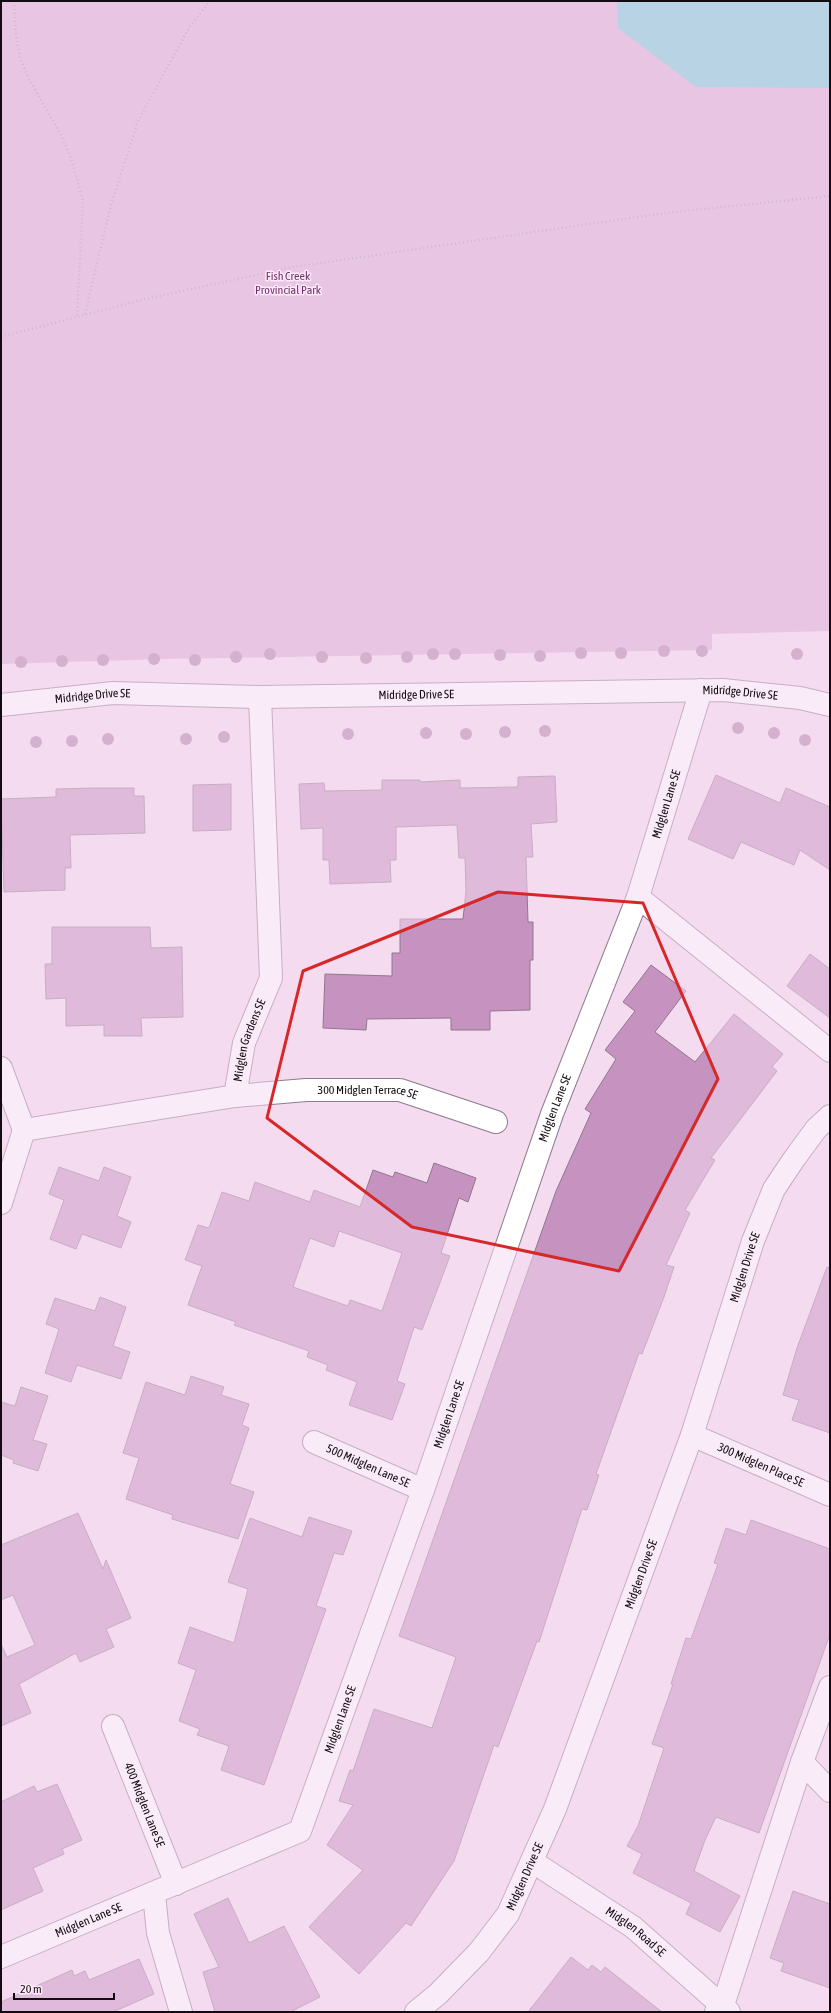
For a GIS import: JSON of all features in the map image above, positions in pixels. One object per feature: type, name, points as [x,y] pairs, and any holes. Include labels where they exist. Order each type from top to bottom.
[{"type":"street","name":"Midridge Drive SE","points":[[1,705],[113,693],[260,697],[701,690],[730,690],[778,695],[800,698],[830,705]]},
{"type":"street","name":"Midglen Lane SE","points":[[1,1957],[154,1894],[300,1831],[423,1490],[552,1114],[638,897],[701,690]]},
{"type":"street","name":"Midglen Gardens SE","points":[[24,1130],[235,1096],[244,1043],[271,978],[260,697]]},
{"type":"street","points":[[638,897],[830,1051]]},
{"type":"street","points":[[1,1068],[24,1130],[1,1203]]},
{"type":"street","name":"300 Midglen Terrace SE","points":[[235,1096],[306,1090],[400,1090],[496,1122]]},
{"type":"street","name":"Midglen Drive SE","points":[[416,2012],[438,1994],[479,1952],[508,1914],[533,1862],[555,1809],[692,1435],[753,1241],[774,1189],[816,1129],[830,1116]]},
{"type":"street","name":"300 Midglen Place SE","points":[[692,1435],[830,1495]]},
{"type":"street","name":"500 Midglen Lane SE","points":[[314,1442],[423,1490]]},
{"type":"street","points":[[723,2010],[802,1762],[830,1686]]},
{"type":"street","name":"400 Midglen Lane SE","points":[[113,1726],[176,1884]]},
{"type":"street","points":[[802,1762],[830,1791]]},
{"type":"street","name":"Midglen Road SE","points":[[533,1862],[633,1928],[723,2010]]},
{"type":"street","points":[[154,1894],[158,1933],[181,2012]]},
{"type":"path","points":[[14,1],[20,58],[29,79],[61,135],[71,158],[83,201],[77,316]]},
{"type":"path","points":[[85,314],[111,205],[138,121],[190,26],[210,1]]},
{"type":"path","points":[[1,337],[77,316],[222,281],[359,256],[665,213],[830,196]]},
{"type":"highlighted area","points":[[498,892],[643,903],[718,1079],[619,1271],[412,1227],[267,1118],[303,971]]},
{"type":"green space","name":"Fish Creek Provincial Park","points":[[1,1],[830,1],[830,631],[712,634],[712,650],[166,659],[1,664]]},
{"type":"water","points":[[617,1],[830,1],[830,88],[696,87],[618,28]]},
{"type":"building","points":[[716,775],[780,803],[786,788],[830,807],[830,870],[800,850],[794,865],[741,842],[733,859],[688,839]]},
{"type":"building","points":[[555,776],[557,822],[531,824],[533,857],[526,857],[528,922],[533,922],[533,960],[530,960],[530,1010],[490,1011],[490,1030],[451,1030],[451,1018],[367,1019],[366,1030],[323,1028],[325,974],[392,976],[392,953],[400,953],[400,919],[463,919],[466,891],[465,858],[459,858],[457,825],[396,827],[396,860],[390,860],[391,882],[330,884],[329,860],[323,860],[323,828],[301,829],[299,784],[324,783],[325,791],[382,790],[382,780],[420,780],[420,782],[460,780],[460,788],[518,787],[518,777]]},
{"type":"building","points":[[231,784],[231,830],[193,831],[193,785]]},
{"type":"building","points":[[134,788],[134,796],[144,796],[145,833],[70,835],[71,868],[65,868],[65,890],[4,892],[1,799],[56,797],[56,789]]},
{"type":"building","points":[[52,927],[150,927],[151,948],[182,947],[183,1017],[141,1018],[142,1036],[104,1036],[104,1025],[66,1026],[66,998],[46,999],[45,964],[52,964]]},
{"type":"building","points":[[810,954],[830,969],[830,1018],[787,986]]},
{"type":"building","points":[[651,965],[686,991],[655,1032],[695,1062],[734,1014],[783,1054],[772,1067],[777,1071],[711,1158],[715,1160],[685,1210],[690,1213],[666,1265],[674,1267],[664,1297],[642,1354],[639,1353],[596,1474],[599,1475],[587,1510],[582,1509],[539,1642],[537,1641],[498,1747],[494,1745],[454,1861],[411,1926],[406,1923],[359,1974],[309,1927],[363,1870],[327,1845],[353,1805],[339,1801],[350,1770],[353,1771],[374,1709],[432,1728],[456,1657],[399,1636],[556,1191],[591,1113],[585,1109],[616,1059],[605,1050],[635,1011],[623,1002]]},
{"type":"building","points":[[434,1163],[476,1178],[468,1202],[459,1198],[441,1253],[450,1256],[422,1330],[414,1327],[397,1381],[405,1384],[392,1420],[349,1405],[357,1382],[326,1370],[328,1365],[307,1357],[309,1351],[234,1325],[236,1322],[188,1305],[202,1266],[185,1260],[198,1225],[209,1228],[222,1192],[249,1201],[255,1182],[310,1202],[314,1190],[360,1207],[373,1170],[393,1177],[395,1172],[427,1183]],"holes":[[[339,1231],[402,1253],[382,1311],[350,1300],[348,1306],[293,1287],[310,1238],[334,1247]]]},
{"type":"building","points":[[59,1167],[99,1181],[104,1167],[131,1177],[117,1216],[131,1222],[121,1248],[82,1234],[76,1249],[50,1239],[64,1200],[49,1194]]},
{"type":"building","points":[[827,1267],[830,1268],[830,1433],[792,1420],[799,1400],[783,1395],[797,1348]]},
{"type":"building","points":[[100,1297],[126,1307],[113,1346],[130,1352],[121,1379],[77,1365],[71,1382],[45,1373],[59,1329],[46,1324],[55,1298],[95,1311]]},
{"type":"building","points":[[191,1376],[224,1387],[221,1395],[249,1404],[242,1425],[249,1428],[230,1484],[254,1492],[238,1539],[172,1519],[173,1515],[126,1499],[139,1458],[123,1453],[146,1382],[185,1395]]},
{"type":"building","points":[[21,1387],[48,1396],[33,1440],[47,1444],[38,1471],[13,1463],[14,1460],[1,1455],[1,1402],[15,1406]]},
{"type":"building","points":[[78,1513],[103,1569],[106,1560],[131,1618],[106,1629],[114,1647],[80,1662],[76,1653],[19,1684],[31,1713],[1,1726],[1,1644],[7,1657],[35,1645],[13,1595],[1,1600],[1,1545]]},
{"type":"building","points":[[309,1517],[352,1531],[343,1555],[334,1553],[316,1606],[326,1609],[264,1785],[221,1770],[229,1746],[197,1735],[200,1729],[179,1721],[196,1670],[178,1663],[190,1627],[234,1643],[248,1589],[228,1582],[250,1518],[302,1537]]},
{"type":"building","points":[[751,1520],[830,1549],[830,1634],[759,1833],[716,1817],[705,1840],[694,1871],[740,1896],[720,1932],[686,1914],[691,1903],[633,1873],[642,1854],[627,1846],[638,1826],[664,1748],[652,1744],[673,1684],[671,1684],[686,1638],[691,1639],[718,1564],[714,1563],[726,1528],[746,1535]]},
{"type":"building","points":[[57,1784],[82,1840],[62,1849],[64,1854],[33,1868],[43,1891],[1,1910],[1,1802],[34,1786],[37,1792]]},
{"type":"building","points":[[793,1891],[830,1904],[830,1988],[781,1971],[784,1963],[770,1958]]},
{"type":"building","points":[[228,1898],[249,1943],[284,1926],[320,1997],[290,2012],[215,2012],[203,1972],[219,1967],[194,1914]]},
{"type":"building","points":[[571,1957],[588,1970],[592,1965],[601,1972],[605,1967],[662,2012],[528,2012]]},
{"type":"building","points":[[139,1959],[154,1994],[113,2012],[1,2012],[1,2002],[72,1970],[74,1976],[85,1971],[89,1980]]}]
